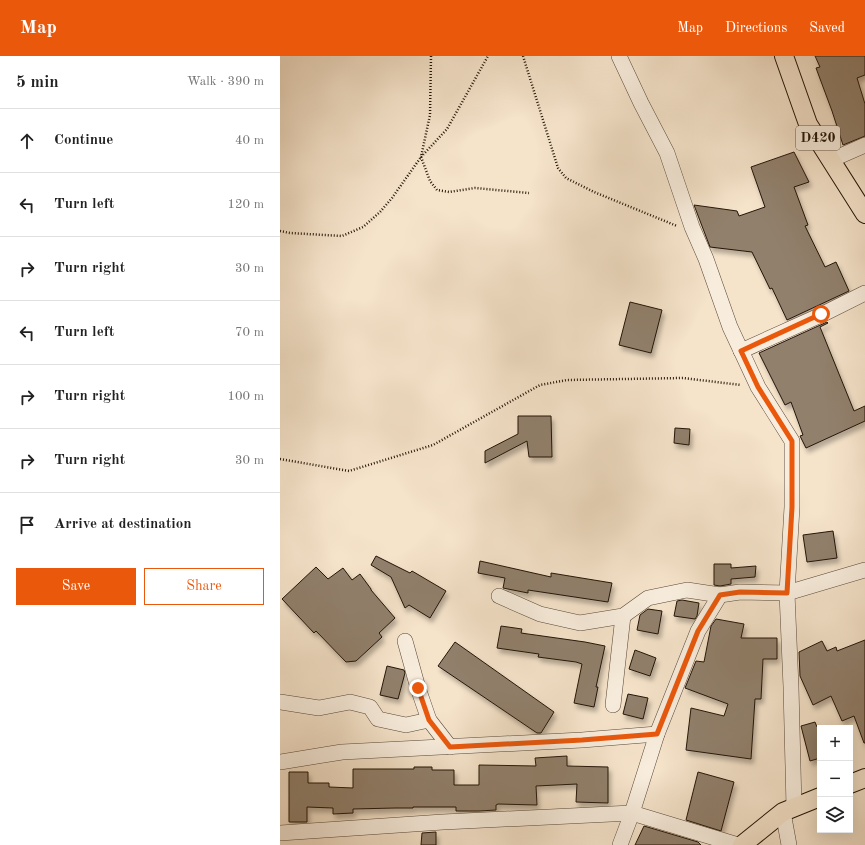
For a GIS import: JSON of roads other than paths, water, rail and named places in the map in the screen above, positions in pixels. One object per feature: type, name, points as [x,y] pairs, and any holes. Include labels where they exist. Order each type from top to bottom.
[{"type":"main road","name":"D420","points":[[784,56],[808,124],[865,214]]},
{"type":"main road","points":[[853,783],[865,778]]},
{"type":"main road","points":[[742,845],[788,810],[817,798]]},
{"type":"street","points":[[619,56],[667,153],[692,227],[706,259],[730,327],[758,387],[792,441],[792,507],[787,593],[791,687],[788,845]]},
{"type":"street","points":[[831,160],[865,145]]},
{"type":"street","points":[[741,351],[865,293]]},
{"type":"street","points":[[500,596],[540,614],[580,623],[623,616],[648,598],[687,590],[720,595],[740,592],[787,593],[865,570]]},
{"type":"street","points":[[620,845],[632,813],[657,734],[698,631],[720,595]]},
{"type":"street","points":[[613,705],[623,616]]},
{"type":"street","points":[[405,641],[418,688],[429,720],[450,747]]},
{"type":"street","points":[[280,702],[319,708],[350,702],[370,707],[378,719],[406,725],[429,720]]},
{"type":"street","points":[[280,762],[342,752],[582,740],[657,734]]},
{"type":"street","points":[[280,833],[444,822],[632,813],[738,845]]},
{"type":"street","points":[[280,829],[280,839]]}]
